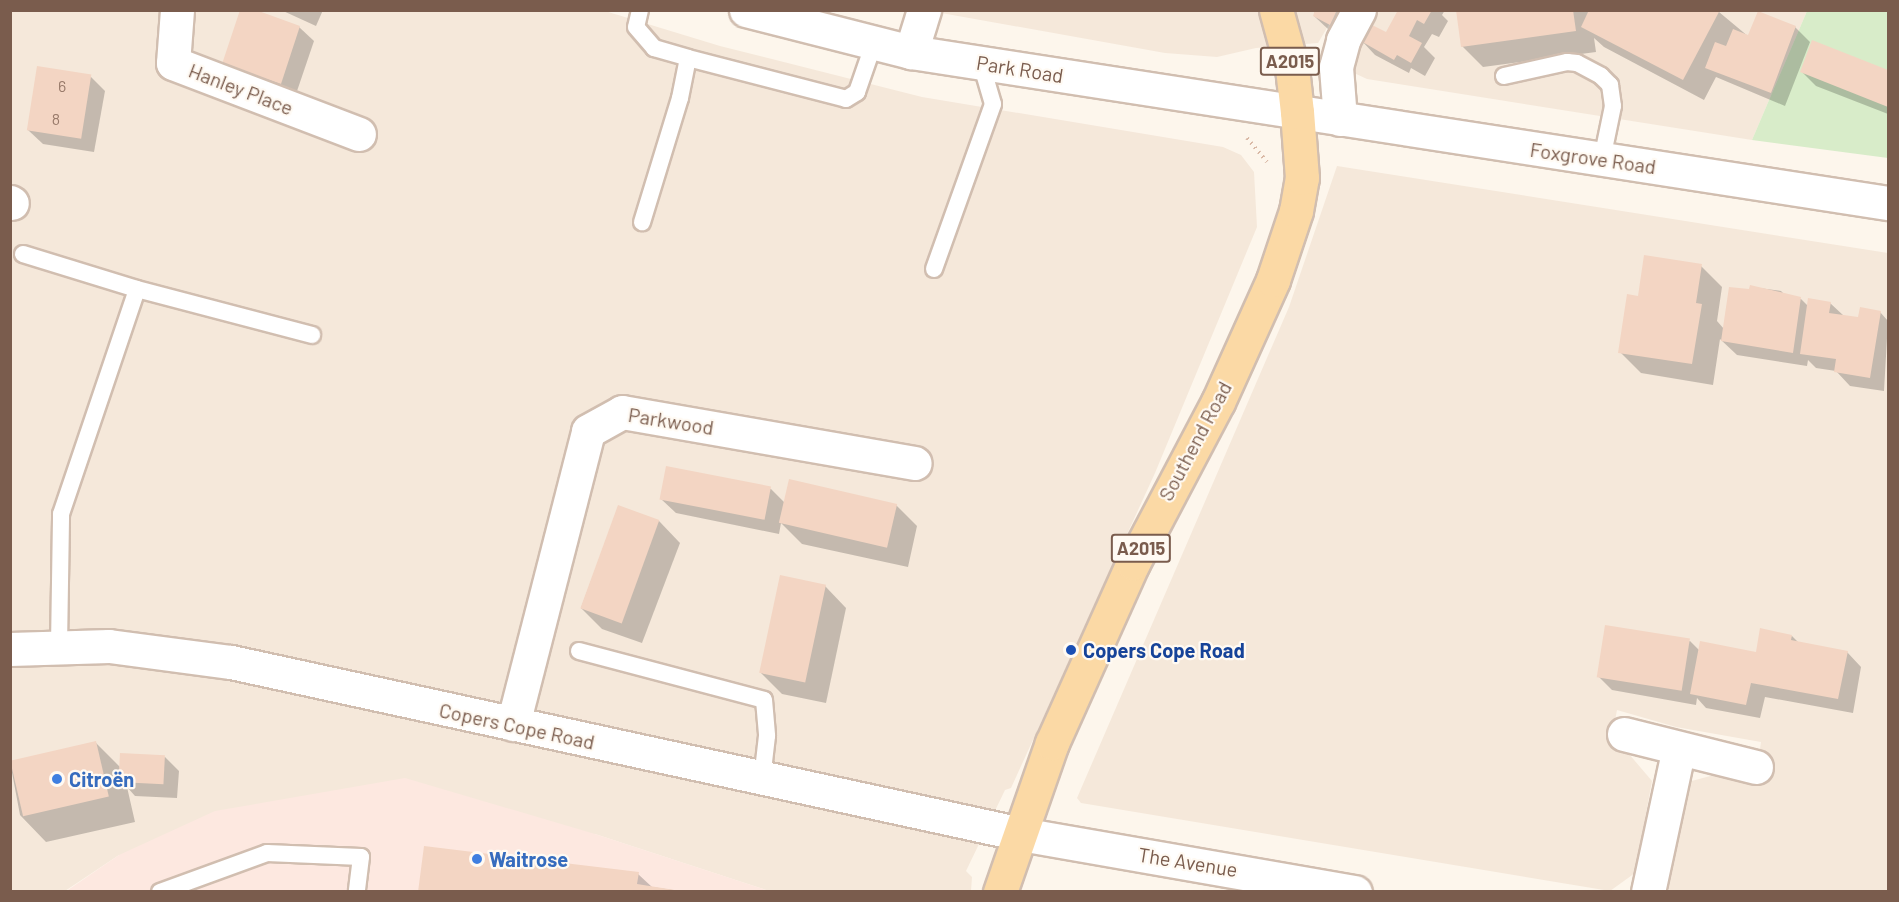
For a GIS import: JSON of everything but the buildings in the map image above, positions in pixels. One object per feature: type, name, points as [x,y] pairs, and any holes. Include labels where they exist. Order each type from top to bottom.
[{"type":"main road","name":"Southend Road","points":[[1000,891],[1053,743],[1133,563],[1218,402],[1273,280],[1301,193],[1297,112],[1292,68],[1276,10]]},
{"type":"street","name":"Hanley Place","points":[[177,10],[173,63],[359,134]]},
{"type":"street","name":"Park Road","points":[[746,10],[912,52],[1297,112]]},
{"type":"street","points":[[912,52],[924,10]]},
{"type":"street","points":[[1340,119],[1336,66],[1343,40],[1359,10]]},
{"type":"street","name":"Foxgrove Road","points":[[1297,112],[1888,203]]},
{"type":"street","name":"Parkwood","points":[[513,724],[588,431],[622,412],[915,463]]},
{"type":"street","name":"Copers Cope Road","points":[[10,649],[109,646],[231,662],[1021,834]]},
{"type":"street","points":[[1624,735],[1756,767]]},
{"type":"street","points":[[1648,891],[1679,748]]},
{"type":"street","name":"The Avenue","points":[[1021,834],[1224,875],[1355,891]]},
{"type":"lane","points":[[640,10],[636,27],[654,48],[846,99],[857,92],[874,43]]},
{"type":"lane","points":[[642,222],[680,98],[688,58]]},
{"type":"lane","points":[[1504,76],[1567,62],[1601,76],[1610,85],[1613,106],[1602,159]]},
{"type":"lane","points":[[934,269],[993,104],[981,63]]},
{"type":"lane","points":[[23,254],[136,289],[312,335]]},
{"type":"lane","points":[[59,646],[61,514],[136,289]]},
{"type":"lane","points":[[579,651],[764,700],[767,736],[762,779]]},
{"type":"lane","points":[[160,891],[267,853],[361,857],[357,891]]},
{"type":"path","points":[[1244,136],[1262,156]]},
{"type":"shaded area","points":[[10,11],[605,11],[720,46],[922,97],[1223,147],[1241,155],[1254,172],[1257,227],[1155,473],[1011,788],[1005,790],[966,871],[972,877],[971,891],[769,891],[595,834],[119,855],[65,891],[11,891]]},
{"type":"shaded area","points":[[930,11],[1337,11],[1318,43],[1256,48],[1217,57],[1165,53]]},
{"type":"shaded area","points":[[1377,11],[1807,11],[1752,140],[1367,79],[1354,73],[1351,66],[1359,40]]},
{"type":"shaded area","points":[[1337,166],[1888,253],[1888,891],[1670,891],[1668,887],[1688,782],[1714,775],[1755,783],[1761,742],[1676,727],[1617,710],[1610,747],[1629,754],[1652,781],[1635,873],[1610,891],[1081,803],[1077,798],[1289,307]]},
{"type":"shaded area","points":[[405,778],[595,834],[769,891],[65,892],[119,855],[215,811]]},
{"type":"green space","points":[[1807,11],[1888,11],[1888,158],[1752,140]]},
{"type":"place","name":"Copers Cope Road","points":[[1071,650]]},
{"type":"place","name":"Citroën","points":[[57,779]]},
{"type":"place","name":"Waitrose","points":[[477,859]]}]
